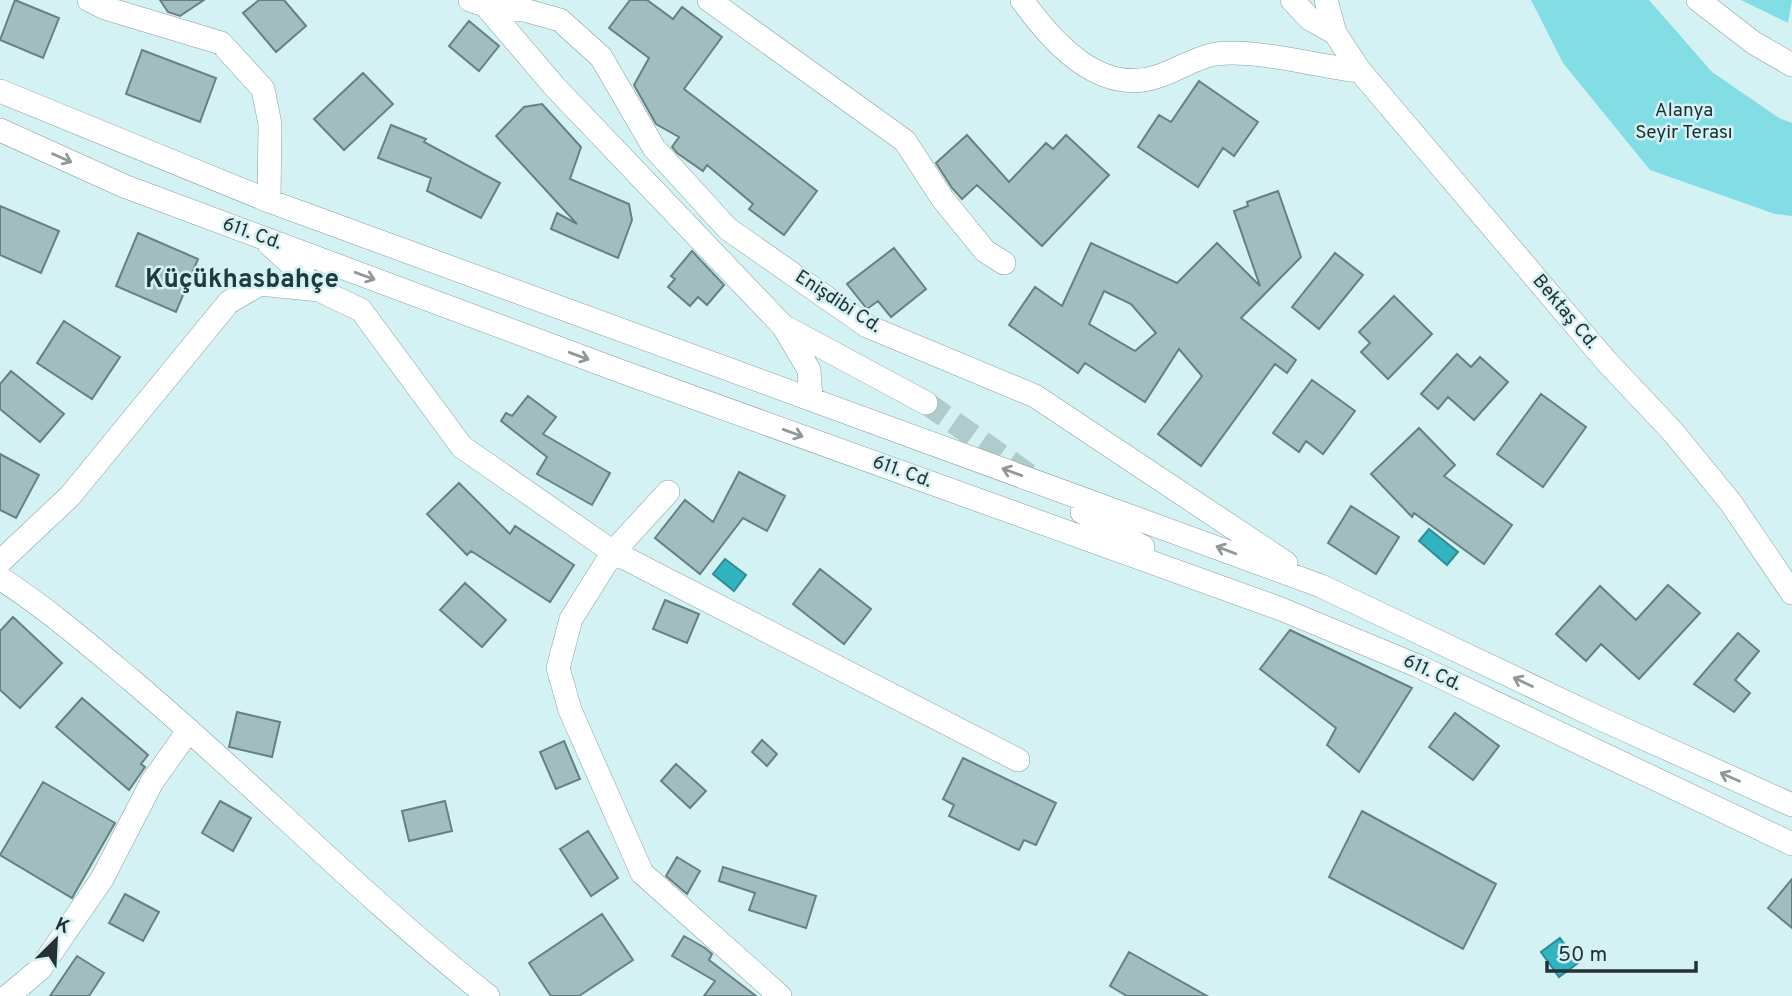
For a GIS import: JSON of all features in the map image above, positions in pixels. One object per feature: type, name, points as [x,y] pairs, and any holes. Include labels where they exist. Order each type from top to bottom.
[{"type":"street","points":[[89,0],[105,8],[220,43],[263,89],[270,124],[270,201]]},
{"type":"street","points":[[709,0],[905,141],[942,198],[985,251],[1004,263]]},
{"type":"street","points":[[1022,0],[1048,36],[1080,62],[1114,80],[1154,78],[1214,54],[1239,53],[1360,71]]},
{"type":"street","points":[[1292,0],[1310,19],[1335,33]]},
{"type":"street","points":[[1326,0],[1335,33]]},
{"type":"street","points":[[1698,0],[1754,43],[1792,65]]},
{"type":"street","name":"Enişdibi Cd.","points":[[477,3],[525,5],[560,20],[601,57],[654,148],[728,229],[867,326],[1035,396],[1321,586]]},
{"type":"street","name":"Enişdibi Cd.","points":[[477,3],[783,326],[809,370],[811,398]]},
{"type":"street","name":"Bektaş Cd.","points":[[1335,33],[1360,71],[1607,362],[1673,432],[1731,503],[1792,593]]},
{"type":"street","name":"611. Cd.","points":[[0,91],[270,201],[1321,586],[1599,718],[1792,805]]},
{"type":"street","name":"611. Cd.","points":[[0,130],[124,186],[620,371],[1194,576],[1418,666],[1792,844]]},
{"type":"street","points":[[264,238],[319,290],[361,310],[462,447],[614,552],[1018,760]]},
{"type":"street","points":[[0,562],[70,496],[229,302],[260,284],[319,290]]},
{"type":"street","points":[[783,326],[926,403]]},
{"type":"street","points":[[668,492],[614,552],[571,619],[558,668],[570,710],[642,873],[780,996]]},
{"type":"street","points":[[1082,512],[1194,576]]},
{"type":"street","points":[[0,578],[42,605],[189,730],[438,956],[488,996]]},
{"type":"street","points":[[8,996],[40,969],[94,890],[152,782],[189,730]]},
{"type":"green space","name":"Alanya Seyir Terası","points":[[1531,0],[1649,0],[1712,72],[1779,118],[1792,123],[1792,216],[1775,214],[1650,170],[1563,63]]},
{"type":"green space","points":[[1741,0],[1792,0],[1788,23]]},
{"type":"shaded area","points":[[1429,529],[1458,552],[1447,565],[1419,541]]},
{"type":"shaded area","points":[[725,559],[746,575],[734,591],[713,574]]},
{"type":"shaded area","points":[[1560,938],[1578,963],[1559,977],[1541,952]]},
{"type":"building","points":[[15,0],[59,18],[43,58],[0,40]]},
{"type":"building","points":[[160,0],[204,0],[180,16],[168,12]]},
{"type":"building","points":[[259,0],[284,0],[306,26],[276,52],[243,13]]},
{"type":"building","points":[[630,0],[647,0],[673,19],[682,7],[722,37],[684,89],[817,191],[784,235],[749,209],[753,204],[707,165],[703,171],[677,153],[672,147],[679,137],[656,124],[634,85],[649,58],[609,28]]},
{"type":"building","points":[[469,21],[499,46],[479,71],[449,46]]},
{"type":"building","points":[[142,50],[216,78],[200,122],[126,94]]},
{"type":"building","points":[[363,73],[393,104],[344,150],[314,119]]},
{"type":"building","points":[[1199,81],[1258,122],[1234,156],[1223,148],[1198,187],[1138,147],[1159,115],[1171,122]]},
{"type":"building","points":[[542,104],[581,147],[570,179],[629,204],[632,220],[618,258],[551,229],[557,213],[577,224],[496,136],[524,107]]},
{"type":"building","points":[[391,125],[426,139],[424,142],[500,183],[481,218],[427,191],[431,178],[378,158]]},
{"type":"building","points":[[967,135],[1009,182],[1046,143],[1053,149],[1066,135],[1109,175],[1042,246],[977,185],[962,199],[952,188],[936,163]]},
{"type":"building","points":[[1278,191],[1301,257],[1241,318],[1296,360],[1287,373],[1275,364],[1201,466],[1158,434],[1202,376],[1179,349],[1145,402],[1085,363],[1078,373],[1009,325],[1035,287],[1062,306],[1091,243],[1177,283],[1217,243],[1260,286],[1234,211],[1248,206],[1247,202]],"holes":[[[1104,291],[1131,304],[1156,333],[1135,351],[1089,324]]]},
{"type":"building","points":[[0,206],[59,231],[41,273],[0,255]]},
{"type":"building","points":[[138,233],[198,259],[176,312],[116,286]]},
{"type":"building","points":[[894,248],[926,289],[891,317],[878,301],[867,309],[847,284]]},
{"type":"building","points":[[692,251],[724,285],[707,305],[698,297],[690,306],[668,287],[675,279],[671,276]]},
{"type":"building","points":[[1335,253],[1363,275],[1319,329],[1292,307]]},
{"type":"building","points":[[1394,296],[1432,334],[1388,379],[1361,352],[1370,343],[1359,332]]},
{"type":"building","points":[[64,321],[120,357],[92,399],[37,363]]},
{"type":"building","points":[[1457,354],[1471,367],[1480,357],[1508,382],[1474,420],[1448,397],[1438,409],[1421,394]]},
{"type":"building","points":[[11,371],[64,414],[40,442],[0,409],[0,384]]},
{"type":"building","points":[[1312,380],[1355,411],[1323,454],[1306,441],[1299,452],[1273,433]]},
{"type":"building","points":[[1541,394],[1586,427],[1543,487],[1497,454]]},
{"type":"building","points":[[528,396],[556,417],[543,434],[610,473],[592,505],[537,474],[547,457],[501,421],[506,413],[512,416]]},
{"type":"building","points":[[1419,428],[1455,465],[1444,476],[1512,525],[1484,564],[1414,513],[1412,517],[1371,474]]},
{"type":"building","points":[[0,454],[39,475],[16,518],[0,510]]},
{"type":"building","points":[[739,472],[785,496],[767,531],[743,518],[700,574],[655,538],[685,500],[713,522]]},
{"type":"building","points":[[459,483],[510,534],[515,526],[574,565],[550,602],[471,551],[467,555],[427,514]]},
{"type":"building","points":[[1351,506],[1399,537],[1376,574],[1328,543]]},
{"type":"building","points":[[820,569],[871,609],[844,644],[793,604]]},
{"type":"building","points":[[465,583],[506,620],[482,647],[440,610]]},
{"type":"building","points":[[1668,585],[1700,613],[1639,679],[1601,644],[1586,661],[1556,634],[1600,586],[1636,620]]},
{"type":"building","points":[[665,600],[699,614],[687,643],[653,629]]},
{"type":"building","points":[[13,617],[62,663],[20,708],[0,690],[0,631]]},
{"type":"building","points":[[1290,630],[1412,688],[1359,772],[1327,745],[1336,728],[1260,669]]},
{"type":"building","points":[[1738,633],[1759,651],[1735,680],[1750,693],[1734,712],[1694,684]]},
{"type":"building","points":[[82,698],[148,755],[141,764],[145,767],[129,790],[56,727]]},
{"type":"building","points":[[237,712],[280,722],[272,757],[229,747]]},
{"type":"building","points":[[1455,713],[1499,746],[1473,780],[1429,747]]},
{"type":"building","points":[[762,740],[777,754],[767,766],[752,752]]},
{"type":"building","points":[[564,741],[580,779],[556,789],[540,752]]},
{"type":"building","points":[[963,758],[1056,803],[1036,845],[1024,840],[1019,850],[949,816],[954,805],[943,799]]},
{"type":"building","points":[[676,764],[706,791],[690,808],[661,781]]},
{"type":"building","points":[[43,782],[115,823],[72,898],[0,855]]},
{"type":"building","points":[[220,801],[251,818],[233,851],[202,833]]},
{"type":"building","points":[[445,801],[452,831],[409,841],[402,811]]},
{"type":"building","points":[[1362,811],[1496,884],[1463,949],[1329,877]]},
{"type":"building","points":[[588,831],[618,878],[591,896],[560,849]]},
{"type":"building","points":[[677,857],[700,871],[687,894],[666,876]]},
{"type":"building","points":[[723,867],[816,896],[806,928],[749,910],[755,893],[719,881]]},
{"type":"building","points":[[1792,879],[1792,928],[1768,908]]},
{"type":"building","points":[[125,894],[159,912],[143,941],[109,923]]},
{"type":"building","points":[[602,914],[633,960],[579,996],[551,996],[529,963]]},
{"type":"building","points":[[684,936],[705,948],[712,954],[709,960],[756,996],[704,996],[715,981],[672,956]]},
{"type":"building","points":[[1129,952],[1207,996],[1127,996],[1110,986]]},
{"type":"building","points":[[77,956],[104,973],[89,996],[50,996]]},
{"type":"tunnel","points":[[926,403],[1029,475]]},
{"type":"district","name":"Küçükhasbahçe","points":[[242,280]]}]
